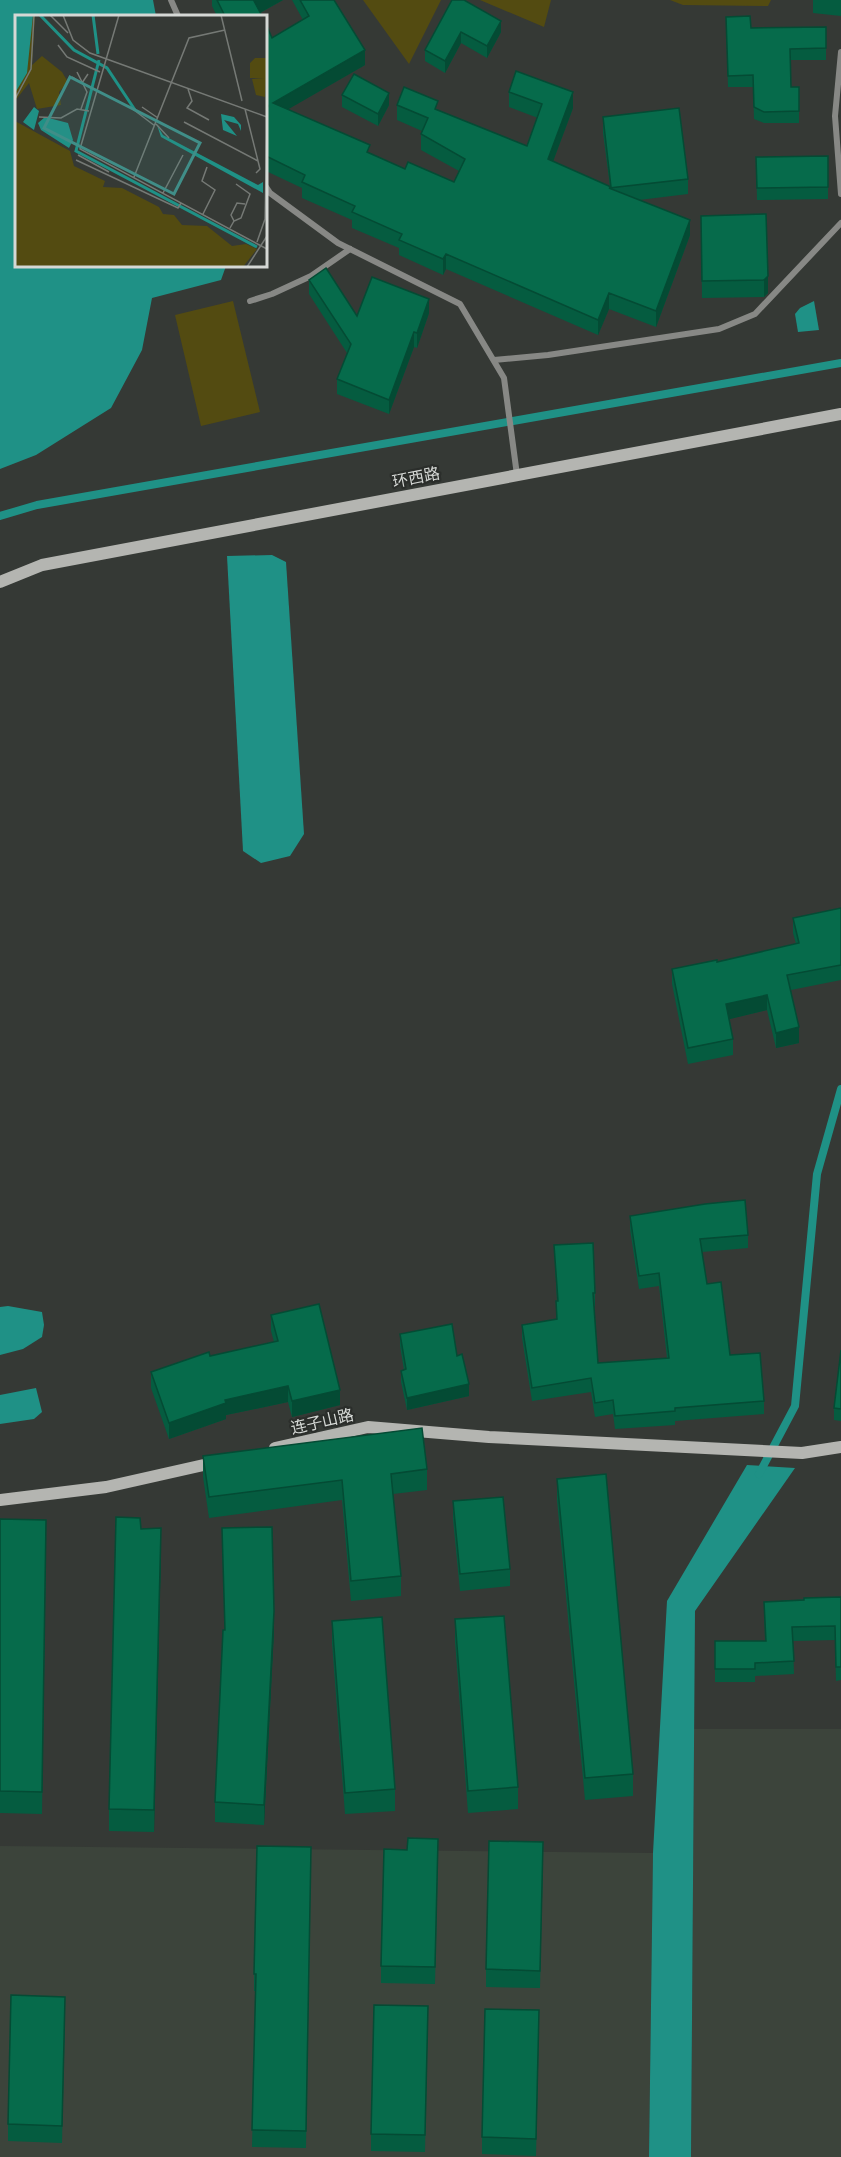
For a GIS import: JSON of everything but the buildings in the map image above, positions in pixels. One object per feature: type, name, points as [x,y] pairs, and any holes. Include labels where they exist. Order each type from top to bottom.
[{"type":"street","points":[[171,0],[178,15]]},
{"type":"street","points":[[841,52],[835,116],[841,194]]},
{"type":"street","points":[[267,188],[321,231],[350,249],[460,304],[504,378],[517,475]]},
{"type":"street","points":[[494,360],[548,355],[719,329],[755,314],[841,223]]},
{"type":"street","points":[[250,301],[272,294],[310,276],[350,249]]},
{"type":"street","name":"环西路","points":[[0,582],[42,566],[841,414]]},
{"type":"street","name":"连子山路","points":[[265,1451],[368,1427],[489,1437],[802,1453],[841,1447]]},
{"type":"street","points":[[0,1500],[106,1487],[231,1458]]},
{"type":"shaded area","points":[[363,0],[441,0],[409,64]]},
{"type":"shaded area","points":[[480,0],[551,0],[544,27]]},
{"type":"shaded area","points":[[670,0],[771,0],[768,6],[683,5]]},
{"type":"shaded area","points":[[233,301],[260,412],[201,426],[175,315]]},
{"type":"shaded area","points":[[694,1729],[841,1729],[841,2157],[691,2157]]},
{"type":"shaded area","points":[[0,1846],[653,1853],[649,2157],[0,2157]]},
{"type":"water","points":[[0,0],[153,0],[156,15],[15,15],[15,267],[226,267],[221,280],[152,298],[142,350],[111,408],[36,455],[0,469]]},
{"type":"water","points":[[814,301],[819,330],[798,332],[795,314],[800,308]]},
{"type":"water","points":[[272,555],[286,562],[304,834],[290,856],[261,863],[243,851],[227,556]]},
{"type":"water","points":[[8,1306],[42,1312],[44,1325],[42,1337],[23,1349],[0,1355],[0,1307]]},
{"type":"water","points":[[36,1388],[42,1412],[34,1419],[0,1424],[0,1395]]},
{"type":"water","points":[[747,1465],[795,1468],[695,1611],[691,2157],[649,2157],[653,1853],[667,1601]]},
{"type":"waterway","points":[[0,516],[37,505],[841,363]]},
{"type":"waterway","points":[[759,1474],[795,1406],[817,1174],[841,1089]]}]
